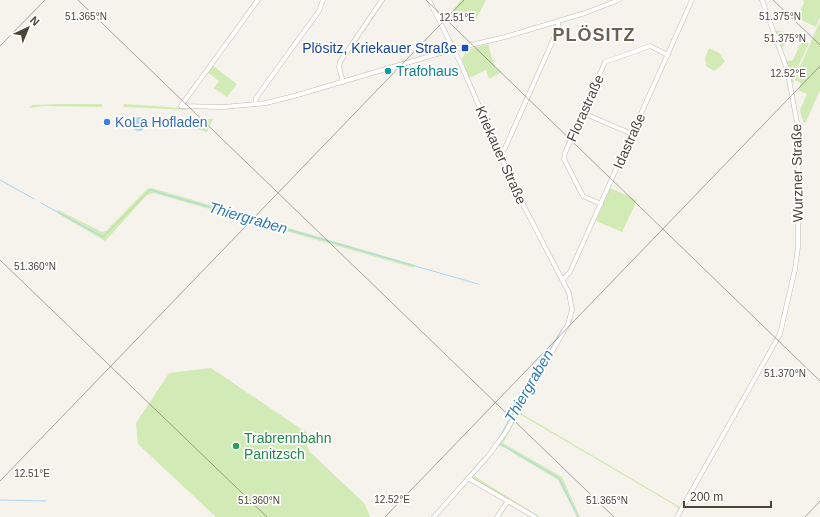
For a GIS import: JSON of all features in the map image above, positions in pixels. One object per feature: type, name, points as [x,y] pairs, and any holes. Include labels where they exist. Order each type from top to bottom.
[{"type":"street","points":[[258,0],[181,106],[224,107],[255,104],[294,96],[454,49],[498,39],[558,22],[619,0]]},
{"type":"street","points":[[255,104],[256,98],[319,11],[323,0]]},
{"type":"street","points":[[343,82],[339,67],[340,62],[382,0]]},
{"type":"street","name":"Kriekauer Straße","points":[[429,0],[454,49],[499,154],[562,280],[570,298],[572,310],[563,334],[505,433],[488,456],[468,478]]},
{"type":"street","name":"Idastraße","points":[[562,280],[570,272],[692,0]]},
{"type":"street","name":"Wurzner Straße","points":[[677,517],[783,326],[798,248],[799,137],[787,68],[762,0]]},
{"type":"street","points":[[499,154],[505,148],[558,29],[558,22]]},
{"type":"street","name":"Florastraße","points":[[601,204],[583,196],[564,159],[605,62],[650,46],[668,54]]},
{"type":"street","points":[[583,112],[632,134]]},
{"type":"street","points":[[434,517],[468,478],[535,517]]},
{"type":"street","points":[[497,517],[508,501]]},
{"type":"green space","points":[[461,0],[486,0],[474,23],[467,17],[461,20],[453,10]]},
{"type":"green space","points":[[803,0],[820,0],[820,17],[816,27],[797,18],[804,2]]},
{"type":"green space","points":[[820,21],[820,90],[806,122],[803,122],[800,110],[807,94],[798,90],[801,83],[794,80]]},
{"type":"green space","points":[[775,30],[790,33],[782,49]]},
{"type":"green space","points":[[802,40],[809,43],[793,78],[794,83],[792,83],[785,58],[788,61],[793,60]]},
{"type":"green space","points":[[488,44],[495,68],[502,72],[489,79],[486,70],[469,78],[462,60],[466,50]]},
{"type":"green space","points":[[709,48],[719,53],[725,61],[714,71],[706,66],[705,58]]},
{"type":"green space","points":[[212,65],[237,84],[227,97],[214,88],[219,81],[207,72]]},
{"type":"green space","points":[[102,104],[102,107],[43,106],[29,108],[33,105]]},
{"type":"green space","points":[[124,104],[185,108],[187,110],[123,107]]},
{"type":"green space","points":[[202,119],[213,119],[207,132],[197,129]]},
{"type":"green space","points":[[148,188],[415,265],[414,268],[154,193],[147,195],[105,241],[57,213],[58,210],[102,232],[106,231]]},
{"type":"green space","points":[[610,188],[637,200],[622,232],[596,221]]},
{"type":"green space","name":"Trabrennbahn Panitzsch","points":[[211,368],[307,433],[306,444],[309,451],[365,504],[370,517],[216,517],[138,444],[136,423],[169,373]]},
{"type":"green space","points":[[519,412],[680,507],[676,517],[678,509],[676,506],[521,415],[518,416],[503,443],[562,477],[580,517],[577,517],[558,480],[502,446],[498,446],[474,476],[540,517],[537,517],[474,479],[472,476]]},
{"type":"water","points":[[139,117],[144,119],[146,124],[144,129],[139,131],[134,129],[132,124],[134,119]]},
{"type":"waterway","name":"Thiergraben","points":[[0,180],[34,199]]},
{"type":"waterway","name":"Thiergraben","points":[[41,203],[103,237],[150,190],[478,284]]},
{"type":"waterway","name":"Thiergraben","points":[[497,441],[562,329]]},
{"type":"waterway","name":"Thiergraben","points":[[500,444],[559,478],[578,517]]},
{"type":"waterway","points":[[0,500],[46,501]]},
{"type":"place","name":"Plösitz, Kriekauer Straße","points":[[465,48]]},
{"type":"place","name":"Trafohaus","points":[[388,71]]},
{"type":"place","name":"KoLa Hofladen","points":[[107,122]]},
{"type":"place","name":"Trabrennbahn Panitzsch","points":[[236,446]]},
{"type":"district","name":"PLÖSITZ","points":[[594,35]]}]
